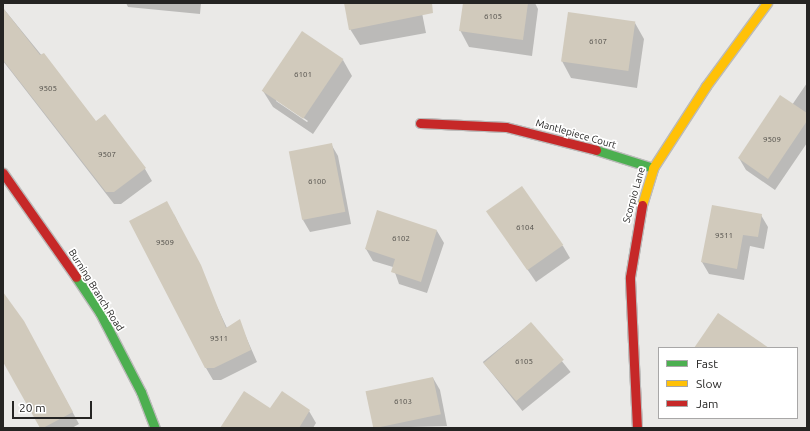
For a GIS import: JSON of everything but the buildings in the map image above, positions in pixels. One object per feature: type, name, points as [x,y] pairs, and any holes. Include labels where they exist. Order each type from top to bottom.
[{"type":"street","name":"Scorpio Lane","points":[[637,428],[630,278],[636,227],[653,168],[706,86],[767,3]]},
{"type":"street","name":"Mantlepiece Court","points":[[420,123],[506,127],[557,138],[653,168]]},
{"type":"street","name":"Burning Branch Road","points":[[3,173],[37,217],[100,312],[141,392],[156,428]]},
{"type":"traffic: fast","points":[[596,150],[653,168]]},
{"type":"traffic: fast","points":[[76,277],[100,313],[141,392],[155,428]]},
{"type":"traffic: slow","points":[[642,205],[653,168],[706,86],[767,3]]},
{"type":"traffic: jam","points":[[420,123],[506,127],[596,150]]},
{"type":"traffic: jam","points":[[3,173],[76,277]]},
{"type":"traffic: jam","points":[[637,428],[630,277],[642,205]]}]
